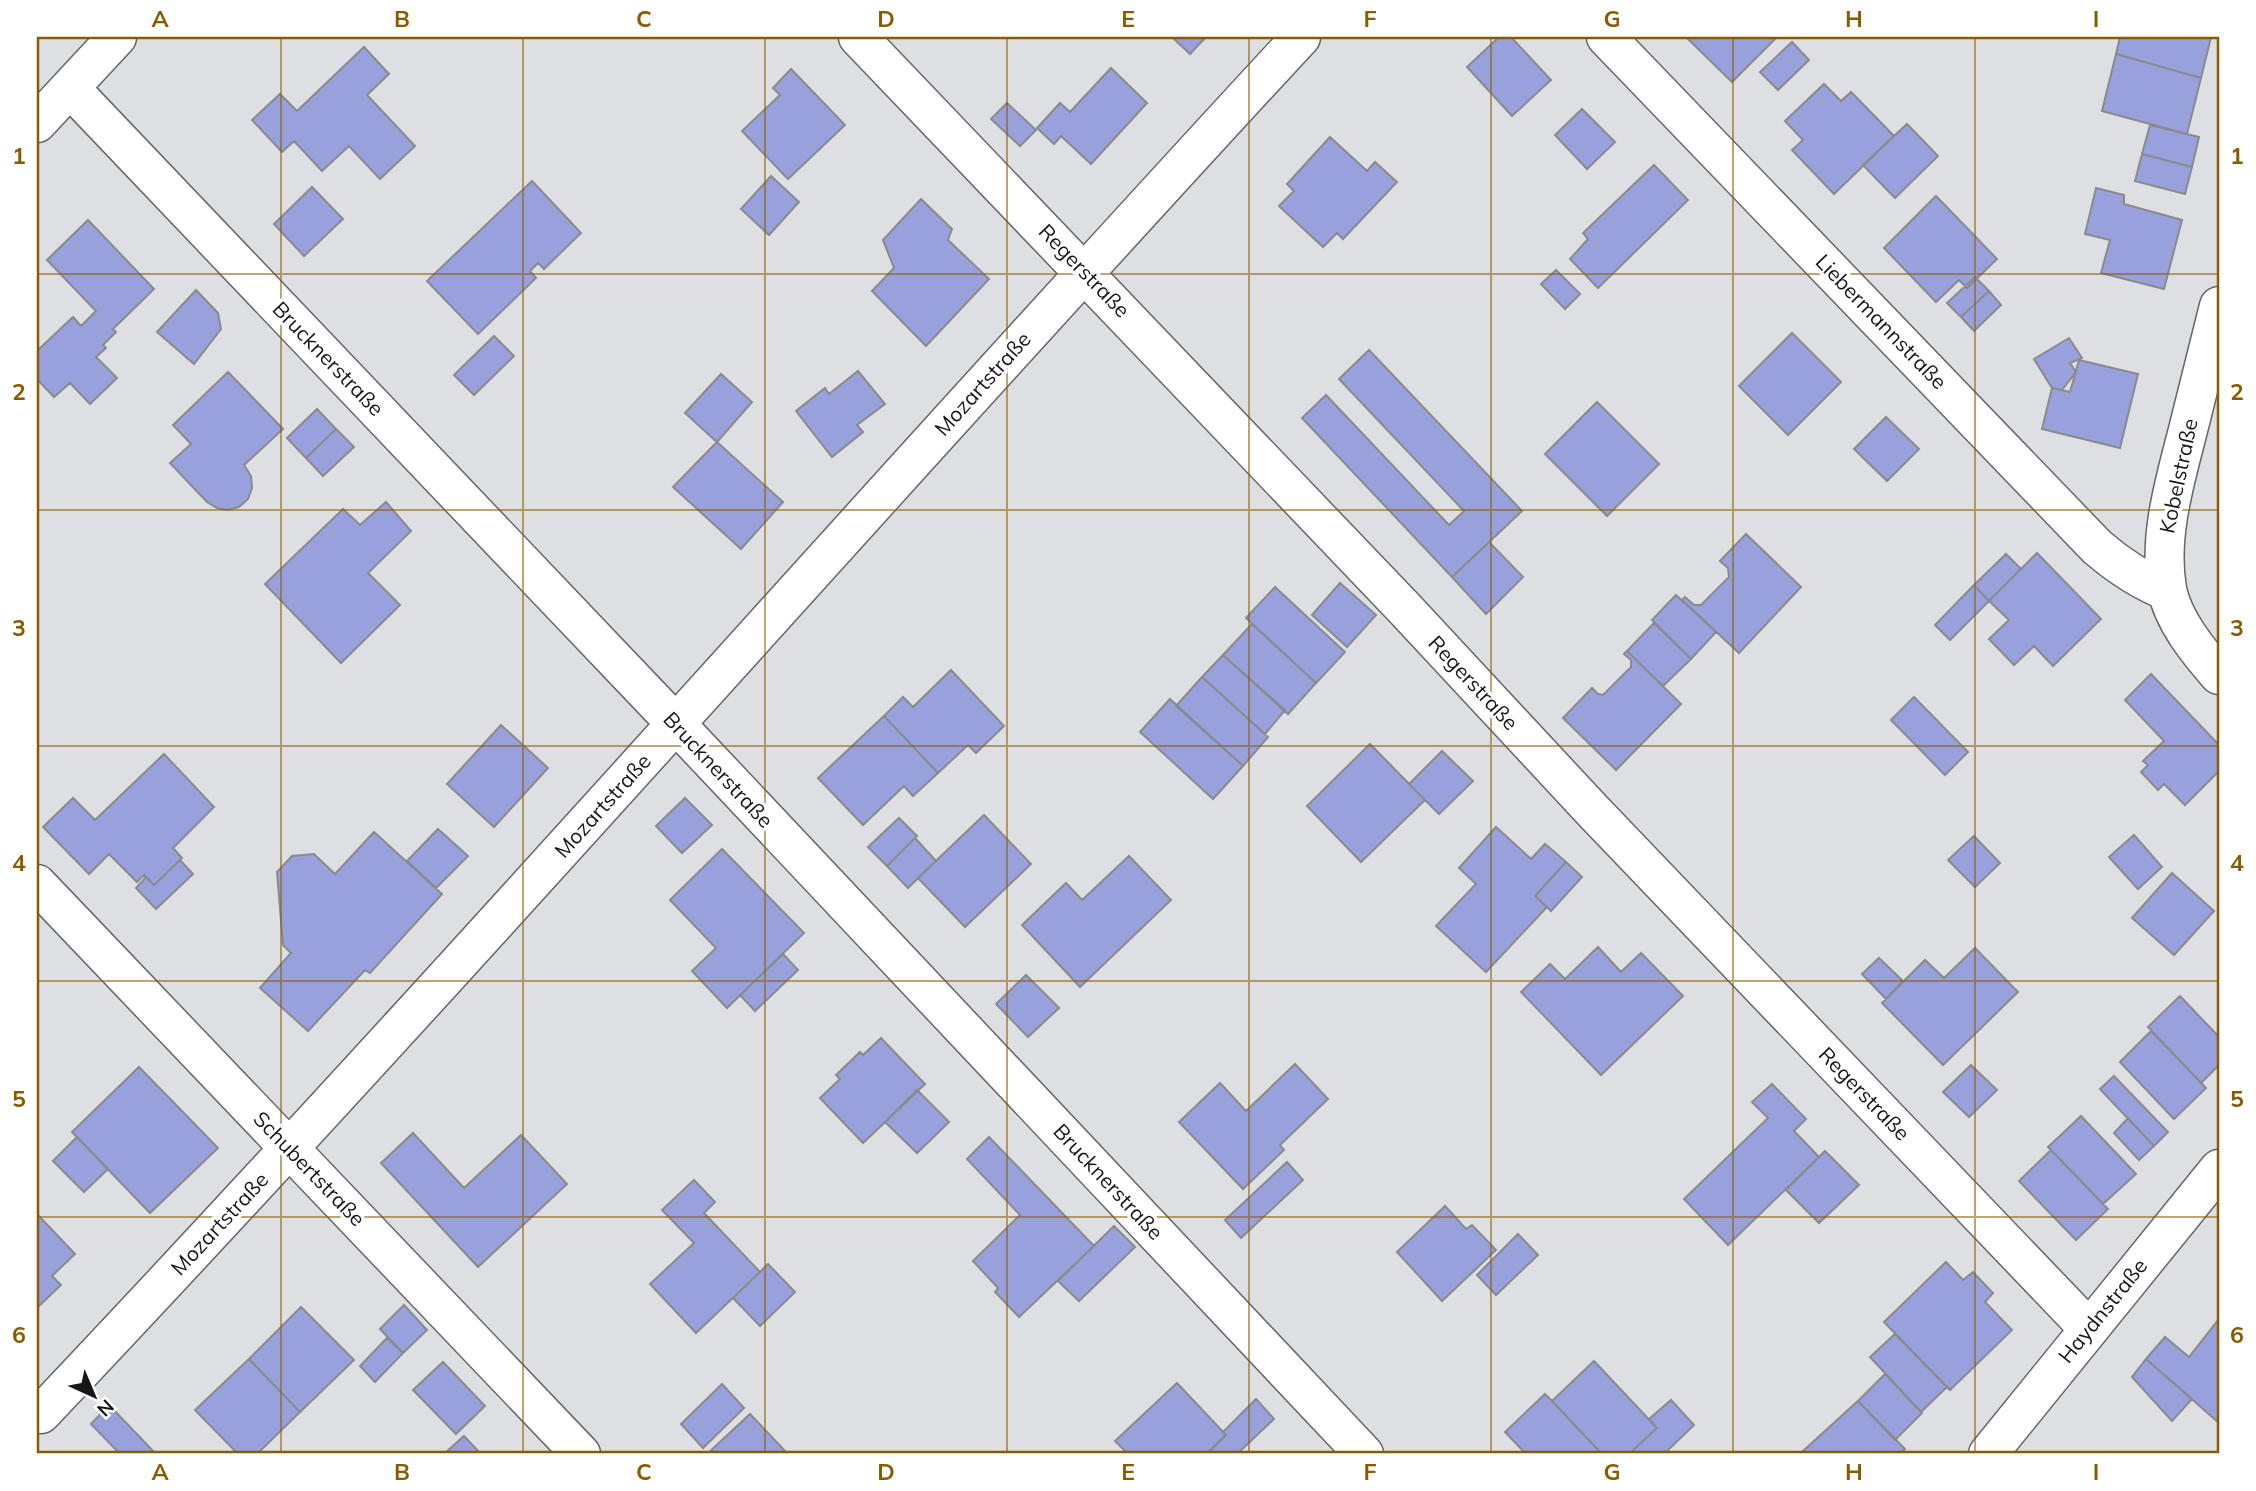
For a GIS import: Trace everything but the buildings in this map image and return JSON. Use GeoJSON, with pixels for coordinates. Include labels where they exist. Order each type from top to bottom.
{"type":"FeatureCollection","features":[{"type":"Feature","properties":{"kind":"street"},"geometry":{"type":"LineString","coordinates":[[37,124],[117,37]]}},
{"type":"Feature","properties":{"kind":"street","name":"Regerstraße"},"geometry":{"type":"LineString","coordinates":[[858,37],[1084,271],[1592,810],[2089,1329]]}},
{"type":"Feature","properties":{"kind":"street","name":"Mozartstraße"},"geometry":{"type":"LineString","coordinates":[[41,1414],[290,1149],[677,725],[1084,271],[1301,37]]}},
{"type":"Feature","properties":{"kind":"street","name":"Liebermannstraße"},"geometry":{"type":"LineString","coordinates":[[1606,37],[2097,547],[2120,567],[2167,591]]}},
{"type":"Feature","properties":{"kind":"street","name":"Brucknerstraße"},"geometry":{"type":"LineString","coordinates":[[70,88],[677,725],[1364,1454]]}},
{"type":"Feature","properties":{"kind":"street","name":"Kobelstraße"},"geometry":{"type":"LineString","coordinates":[[2219,306],[2172,494],[2165,556],[2167,591],[2177,615],[2190,638],[2219,675]]}},
{"type":"Feature","properties":{"kind":"street","name":"Schubertstraße"},"geometry":{"type":"LineString","coordinates":[[37,884],[581,1454]]}},
{"type":"Feature","properties":{"kind":"street","name":"Haydnstraße"},"geometry":{"type":"LineString","coordinates":[[1988,1454],[2219,1169]]}}]}
